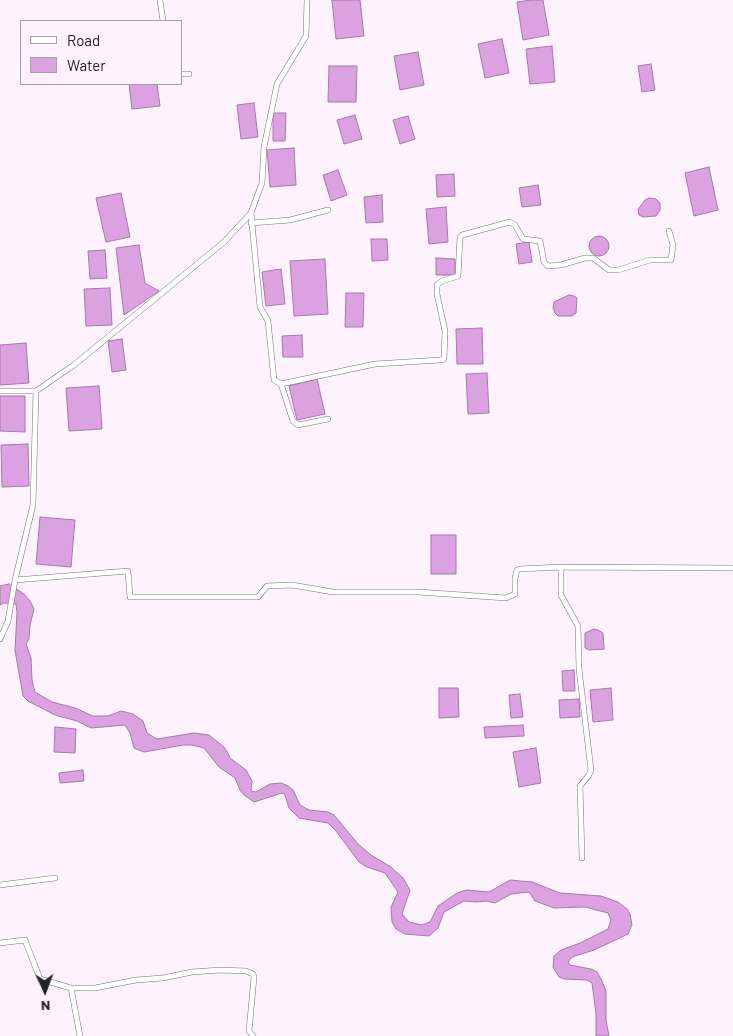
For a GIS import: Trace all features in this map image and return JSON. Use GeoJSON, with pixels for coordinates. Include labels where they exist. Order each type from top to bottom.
{"type":"FeatureCollection","features":[{"type":"Feature","properties":{"kind":"street"},"geometry":{"type":"LineString","coordinates":[[160,0],[163,20]]}},
{"type":"Feature","properties":{"kind":"street"},"geometry":{"type":"LineString","coordinates":[[307,0],[306,36],[277,84],[264,147],[262,183],[251,214],[260,307],[268,321],[274,380],[277,383],[281,384],[375,364],[444,359],[445,331],[437,294],[437,285],[442,281],[458,276],[460,239],[462,235],[510,222],[515,225],[523,239],[540,241],[544,262],[548,266],[593,258],[609,270],[618,270],[650,260],[671,260],[673,245],[669,231]]}},
{"type":"Feature","properties":{"kind":"street"},"geometry":{"type":"LineString","coordinates":[[182,74],[189,74]]}},
{"type":"Feature","properties":{"kind":"street"},"geometry":{"type":"LineString","coordinates":[[251,223],[290,220],[328,210]]}},
{"type":"Feature","properties":{"kind":"street"},"geometry":{"type":"LineString","coordinates":[[0,391],[36,391],[80,359],[224,242],[251,214]]}},
{"type":"Feature","properties":{"kind":"street"},"geometry":{"type":"LineString","coordinates":[[281,384],[293,421],[298,425],[328,419]]}},
{"type":"Feature","properties":{"kind":"street"},"geometry":{"type":"LineString","coordinates":[[0,639],[8,621],[15,580],[34,505],[36,391]]}},
{"type":"Feature","properties":{"kind":"street"},"geometry":{"type":"LineString","coordinates":[[15,580],[128,571],[130,598],[258,597],[267,586],[292,585],[333,592],[418,592],[506,598],[515,594],[515,578],[517,570],[520,569],[562,567],[733,568]]}},
{"type":"Feature","properties":{"kind":"street"},"geometry":{"type":"LineString","coordinates":[[562,567],[561,595],[578,626],[579,669],[591,770],[580,786],[582,858]]}},
{"type":"Feature","properties":{"kind":"street"},"geometry":{"type":"LineString","coordinates":[[0,885],[55,878]]}},
{"type":"Feature","properties":{"kind":"street"},"geometry":{"type":"LineString","coordinates":[[0,942],[25,940],[40,979],[71,988],[95,988],[192,972],[246,971],[253,974],[254,978],[249,1031],[253,1036]]}},
{"type":"Feature","properties":{"kind":"street"},"geometry":{"type":"LineString","coordinates":[[71,988],[80,1036]]}},
{"type":"Feature","properties":{"kind":"water"},"geometry":{"type":"Polygon","coordinates":[[[332,0],[360,0],[364,36],[336,39],[332,0]]]}},
{"type":"Feature","properties":{"kind":"water"},"geometry":{"type":"Polygon","coordinates":[[[543,0],[549,35],[523,40],[517,2],[543,0]]]}},
{"type":"Feature","properties":{"kind":"water"},"geometry":{"type":"Polygon","coordinates":[[[502,39],[509,73],[485,78],[478,44],[502,39]]]}},
{"type":"Feature","properties":{"kind":"water"},"geometry":{"type":"Polygon","coordinates":[[[552,46],[555,82],[530,84],[526,49],[552,46]]]}},
{"type":"Feature","properties":{"kind":"water"},"geometry":{"type":"Polygon","coordinates":[[[418,52],[424,85],[400,90],[394,56],[418,52]]]}},
{"type":"Feature","properties":{"kind":"water"},"geometry":{"type":"Polygon","coordinates":[[[651,64],[655,90],[642,92],[638,66],[651,64]]]}},
{"type":"Feature","properties":{"kind":"water"},"geometry":{"type":"Polygon","coordinates":[[[329,66],[357,66],[356,102],[328,102],[329,66]]]}},
{"type":"Feature","properties":{"kind":"water"},"geometry":{"type":"Polygon","coordinates":[[[129,85],[157,85],[160,106],[132,109],[129,85]]]}},
{"type":"Feature","properties":{"kind":"water"},"geometry":{"type":"Polygon","coordinates":[[[254,103],[258,137],[241,139],[237,105],[254,103]]]}},
{"type":"Feature","properties":{"kind":"water"},"geometry":{"type":"Polygon","coordinates":[[[273,113],[286,113],[285,141],[273,141],[273,113]]]}},
{"type":"Feature","properties":{"kind":"water"},"geometry":{"type":"Polygon","coordinates":[[[355,115],[362,139],[344,144],[337,120],[355,115]]]}},
{"type":"Feature","properties":{"kind":"water"},"geometry":{"type":"Polygon","coordinates":[[[408,116],[415,139],[400,144],[393,120],[408,116]]]}},
{"type":"Feature","properties":{"kind":"water"},"geometry":{"type":"Polygon","coordinates":[[[294,148],[296,185],[270,187],[267,150],[294,148]]]}},
{"type":"Feature","properties":{"kind":"water"},"geometry":{"type":"Polygon","coordinates":[[[709,167],[718,210],[694,216],[685,173],[709,167]]]}},
{"type":"Feature","properties":{"kind":"water"},"geometry":{"type":"Polygon","coordinates":[[[338,170],[347,195],[331,201],[323,175],[338,170]]]}},
{"type":"Feature","properties":{"kind":"water"},"geometry":{"type":"Polygon","coordinates":[[[454,174],[455,196],[437,197],[436,175],[454,174]]]}},
{"type":"Feature","properties":{"kind":"water"},"geometry":{"type":"Polygon","coordinates":[[[538,185],[541,205],[522,207],[519,188],[538,185]]]}},
{"type":"Feature","properties":{"kind":"water"},"geometry":{"type":"Polygon","coordinates":[[[121,193],[130,237],[106,242],[96,198],[121,193]]]}},
{"type":"Feature","properties":{"kind":"water"},"geometry":{"type":"Polygon","coordinates":[[[382,195],[383,222],[366,223],[364,197],[382,195]]]}},
{"type":"Feature","properties":{"kind":"water"},"geometry":{"type":"Polygon","coordinates":[[[649,198],[656,199],[660,203],[660,210],[656,216],[643,217],[639,215],[638,209],[649,198]]]}},
{"type":"Feature","properties":{"kind":"water"},"geometry":{"type":"Polygon","coordinates":[[[446,207],[448,242],[429,244],[426,209],[446,207]]]}},
{"type":"Feature","properties":{"kind":"water"},"geometry":{"type":"Polygon","coordinates":[[[599,236],[606,239],[609,246],[606,253],[599,256],[592,253],[589,246],[592,239],[599,236]]]}},
{"type":"Feature","properties":{"kind":"water"},"geometry":{"type":"Polygon","coordinates":[[[371,239],[387,239],[388,260],[372,261],[371,239]]]}},
{"type":"Feature","properties":{"kind":"water"},"geometry":{"type":"Polygon","coordinates":[[[529,242],[532,262],[519,264],[516,244],[529,242]]]}},
{"type":"Feature","properties":{"kind":"water"},"geometry":{"type":"Polygon","coordinates":[[[139,245],[145,283],[159,291],[124,315],[116,248],[139,245]]]}},
{"type":"Feature","properties":{"kind":"water"},"geometry":{"type":"Polygon","coordinates":[[[105,250],[107,278],[90,279],[88,251],[105,250]]]}},
{"type":"Feature","properties":{"kind":"water"},"geometry":{"type":"Polygon","coordinates":[[[436,258],[455,259],[455,275],[436,275],[436,258]]]}},
{"type":"Feature","properties":{"kind":"water"},"geometry":{"type":"Polygon","coordinates":[[[325,259],[328,314],[294,316],[290,261],[325,259]]]}},
{"type":"Feature","properties":{"kind":"water"},"geometry":{"type":"Polygon","coordinates":[[[281,269],[285,304],[266,306],[262,272],[281,269]]]}},
{"type":"Feature","properties":{"kind":"water"},"geometry":{"type":"Polygon","coordinates":[[[110,288],[112,325],[86,326],[84,289],[110,288]]]}},
{"type":"Feature","properties":{"kind":"water"},"geometry":{"type":"Polygon","coordinates":[[[346,293],[364,293],[363,327],[345,327],[346,293]]]}},
{"type":"Feature","properties":{"kind":"water"},"geometry":{"type":"Polygon","coordinates":[[[569,295],[577,298],[576,313],[572,316],[558,316],[553,308],[554,302],[569,295]]]}},
{"type":"Feature","properties":{"kind":"water"},"geometry":{"type":"Polygon","coordinates":[[[482,328],[483,364],[457,364],[456,329],[482,328]]]}},
{"type":"Feature","properties":{"kind":"water"},"geometry":{"type":"Polygon","coordinates":[[[302,335],[303,357],[283,357],[282,336],[302,335]]]}},
{"type":"Feature","properties":{"kind":"water"},"geometry":{"type":"Polygon","coordinates":[[[122,339],[126,370],[112,372],[108,341],[122,339]]]}},
{"type":"Feature","properties":{"kind":"water"},"geometry":{"type":"Polygon","coordinates":[[[26,343],[29,383],[0,385],[0,345],[26,343]]]}},
{"type":"Feature","properties":{"kind":"water"},"geometry":{"type":"Polygon","coordinates":[[[487,373],[489,413],[468,414],[466,374],[487,373]]]}},
{"type":"Feature","properties":{"kind":"water"},"geometry":{"type":"Polygon","coordinates":[[[317,379],[325,414],[297,420],[289,386],[317,379]]]}},
{"type":"Feature","properties":{"kind":"water"},"geometry":{"type":"Polygon","coordinates":[[[99,386],[102,429],[69,431],[66,388],[99,386]]]}},
{"type":"Feature","properties":{"kind":"water"},"geometry":{"type":"Polygon","coordinates":[[[0,396],[25,396],[25,432],[0,431],[0,396]]]}},
{"type":"Feature","properties":{"kind":"water"},"geometry":{"type":"Polygon","coordinates":[[[28,444],[29,486],[2,487],[1,445],[28,444]]]}},
{"type":"Feature","properties":{"kind":"water"},"geometry":{"type":"Polygon","coordinates":[[[40,517],[75,520],[71,567],[36,564],[40,517]]]}},
{"type":"Feature","properties":{"kind":"water"},"geometry":{"type":"Polygon","coordinates":[[[431,535],[456,535],[456,574],[431,574],[431,535]]]}},
{"type":"Feature","properties":{"kind":"water"},"geometry":{"type":"Polygon","coordinates":[[[9,584],[24,594],[34,609],[29,639],[26,644],[31,658],[32,680],[35,692],[52,702],[75,708],[93,716],[108,716],[121,711],[133,714],[143,721],[147,733],[157,739],[194,733],[209,735],[224,747],[230,758],[246,770],[252,781],[251,791],[256,792],[270,784],[281,783],[288,786],[293,790],[300,805],[309,810],[328,812],[334,815],[358,844],[371,855],[391,867],[403,878],[410,890],[402,914],[409,922],[422,925],[430,922],[438,906],[457,893],[467,890],[489,892],[510,880],[532,882],[560,893],[601,896],[618,902],[630,914],[632,925],[628,934],[594,950],[572,957],[568,962],[570,965],[597,972],[601,979],[606,991],[606,1020],[609,1036],[596,1036],[596,1014],[592,983],[587,980],[559,977],[553,967],[554,956],[561,950],[608,929],[611,920],[608,913],[585,907],[554,908],[535,901],[529,892],[511,894],[495,903],[464,901],[444,912],[438,928],[429,936],[405,934],[396,929],[392,922],[391,907],[398,892],[385,873],[359,862],[328,823],[299,818],[289,808],[285,795],[282,793],[254,802],[244,795],[235,778],[219,767],[204,748],[183,745],[144,752],[134,748],[130,733],[125,725],[91,728],[77,721],[55,715],[28,701],[23,696],[15,650],[16,604],[4,603],[0,605],[0,586],[9,584]]]}},
{"type":"Feature","properties":{"kind":"water"},"geometry":{"type":"Polygon","coordinates":[[[594,629],[603,633],[604,649],[589,650],[585,648],[585,633],[594,629]]]}},
{"type":"Feature","properties":{"kind":"water"},"geometry":{"type":"Polygon","coordinates":[[[574,670],[575,691],[563,691],[562,671],[574,670]]]}},
{"type":"Feature","properties":{"kind":"water"},"geometry":{"type":"Polygon","coordinates":[[[439,688],[458,688],[459,717],[439,718],[439,688]]]}},
{"type":"Feature","properties":{"kind":"water"},"geometry":{"type":"Polygon","coordinates":[[[611,688],[613,720],[593,722],[590,690],[611,688]]]}},
{"type":"Feature","properties":{"kind":"water"},"geometry":{"type":"Polygon","coordinates":[[[520,694],[523,717],[511,718],[509,695],[520,694]]]}},
{"type":"Feature","properties":{"kind":"water"},"geometry":{"type":"Polygon","coordinates":[[[579,699],[580,717],[560,718],[559,700],[579,699]]]}},
{"type":"Feature","properties":{"kind":"water"},"geometry":{"type":"Polygon","coordinates":[[[523,725],[524,736],[485,738],[484,727],[523,725]]]}},
{"type":"Feature","properties":{"kind":"water"},"geometry":{"type":"Polygon","coordinates":[[[55,727],[76,729],[75,753],[54,752],[55,727]]]}},
{"type":"Feature","properties":{"kind":"water"},"geometry":{"type":"Polygon","coordinates":[[[536,748],[541,783],[519,787],[513,752],[536,748]]]}},
{"type":"Feature","properties":{"kind":"water"},"geometry":{"type":"Polygon","coordinates":[[[83,770],[84,781],[60,783],[59,773],[83,770]]]}}]}
